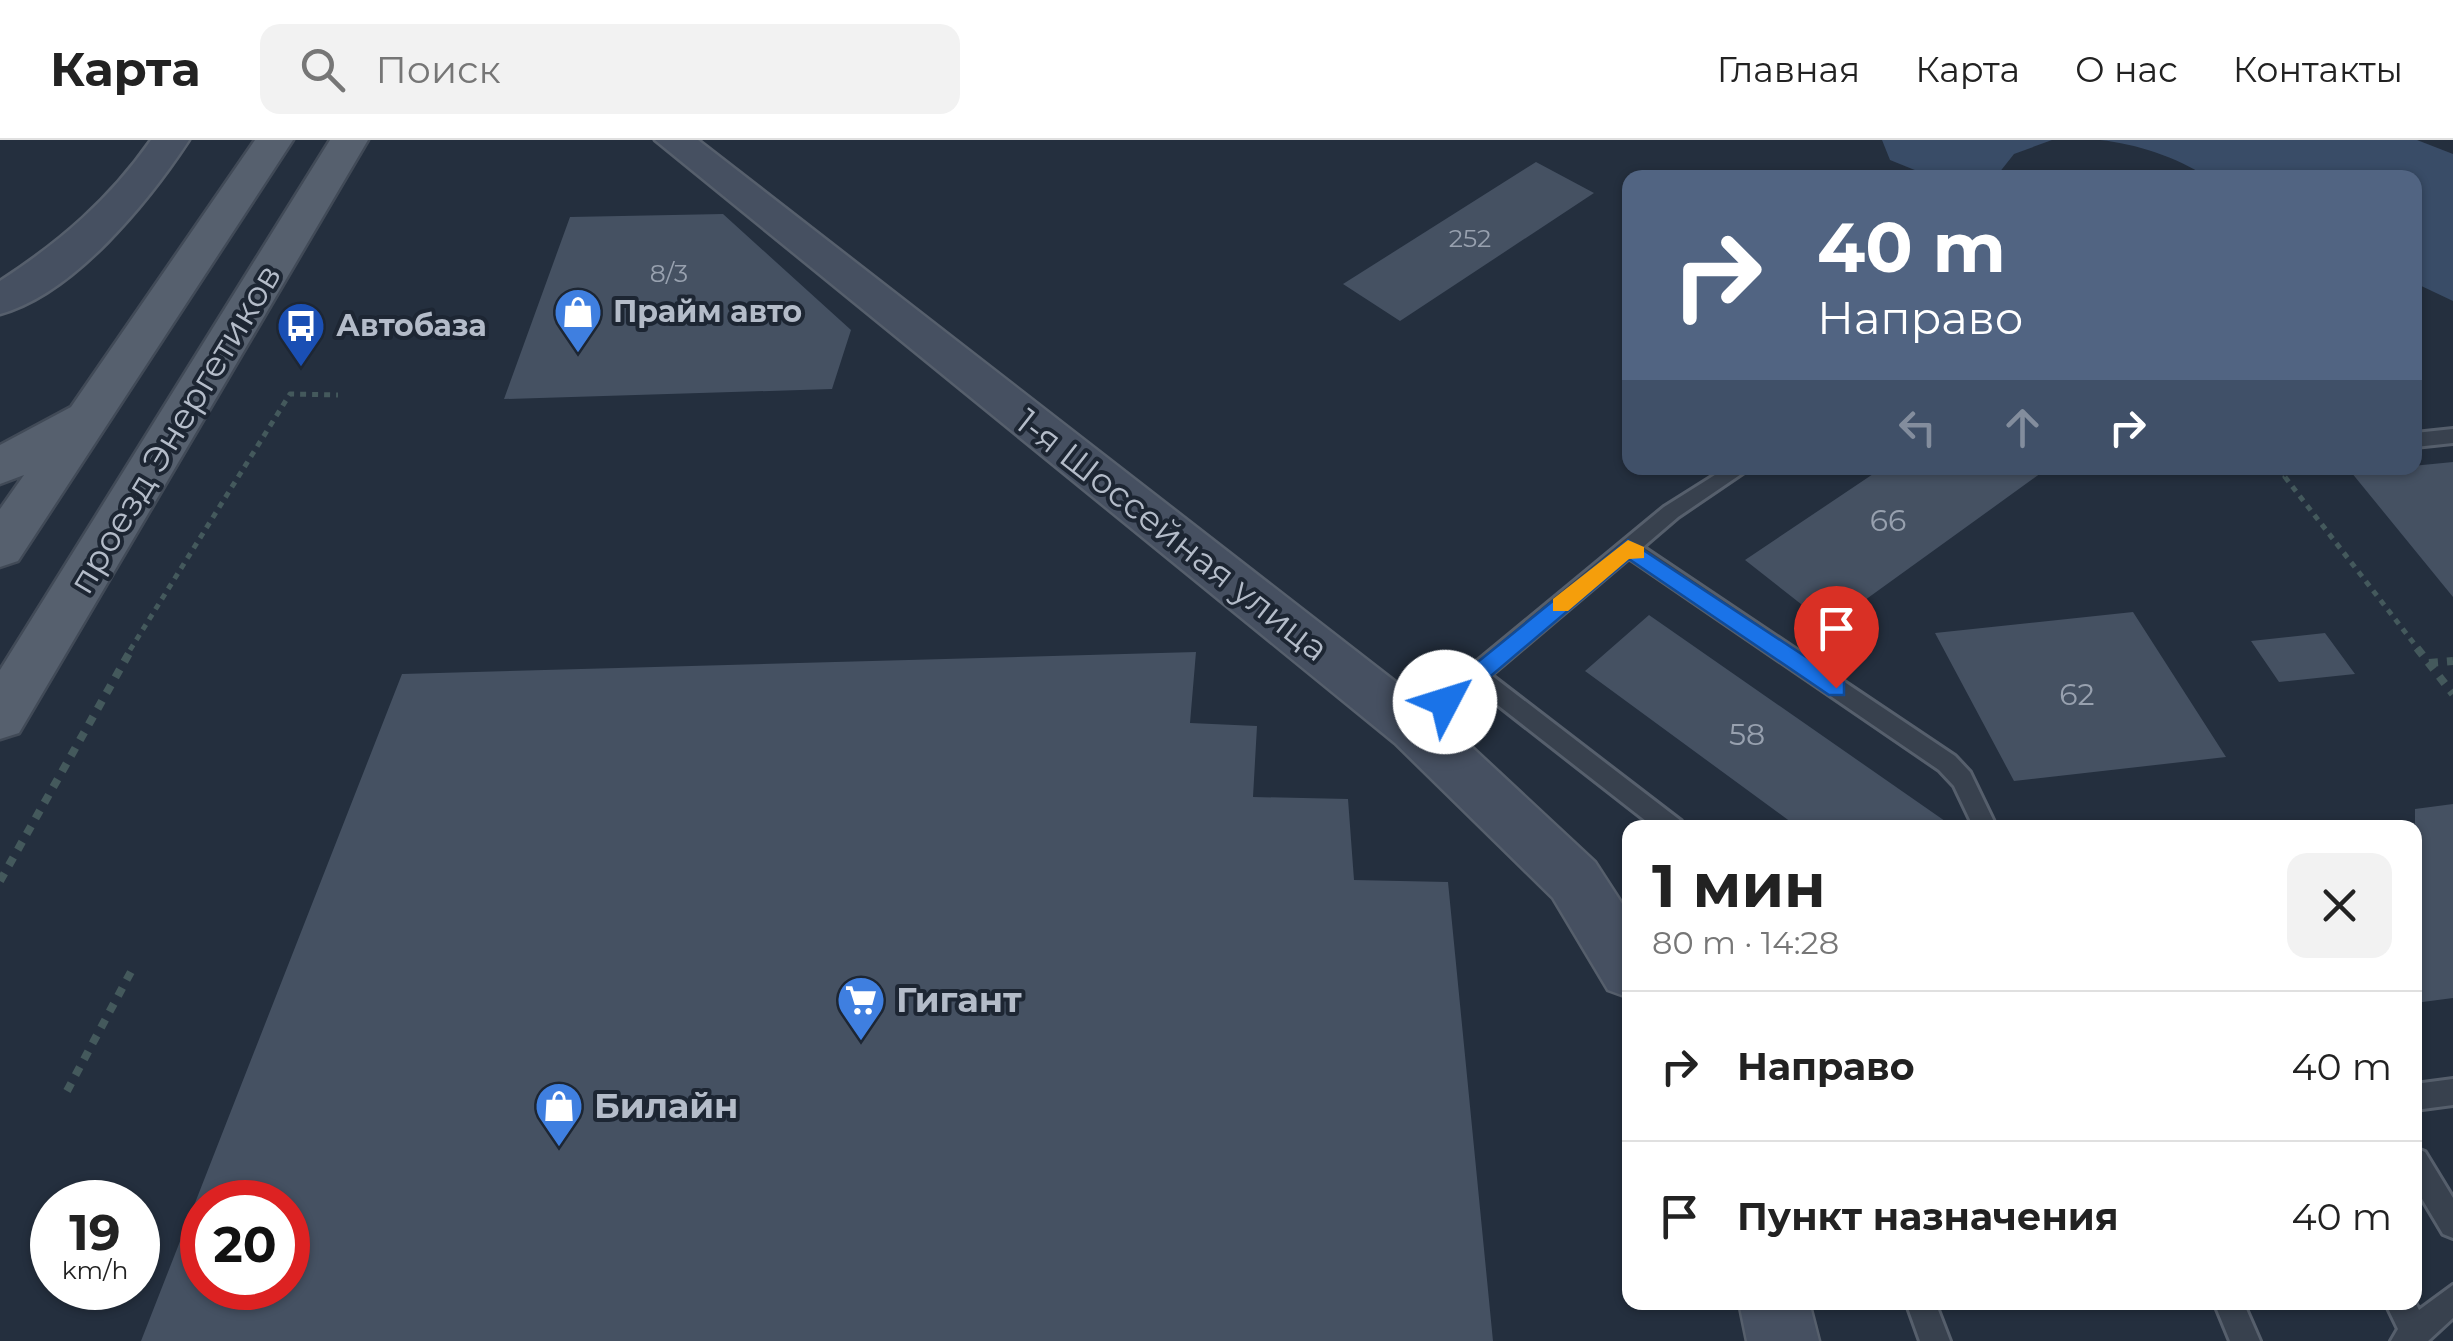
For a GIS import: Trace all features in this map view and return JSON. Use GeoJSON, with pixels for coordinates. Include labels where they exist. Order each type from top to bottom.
{"type":"FeatureCollection","features":[{"type":"Feature","properties":{"kind":"main road"},"geometry":{"type":"LineString","coordinates":[[0,300],[96,235],[135,195],[170,140]]}},
{"type":"Feature","properties":{"kind":"main road","name":"проезд Энергетиков"},"geometry":{"type":"LineString","coordinates":[[0,548],[274,140]]}},
{"type":"Feature","properties":{"kind":"main road","name":"проезд Энергетиков"},"geometry":{"type":"LineString","coordinates":[[0,717],[349,140]]}},
{"type":"Feature","properties":{"kind":"main road","name":"1-я Шоссейная улица"},"geometry":{"type":"LineString","coordinates":[[674,140],[1414,727],[1574,880],[1622,957]]}},
{"type":"Feature","properties":{"kind":"main road"},"geometry":{"type":"LineString","coordinates":[[0,468],[90,410]]}},
{"type":"Feature","properties":{"kind":"main road"},"geometry":{"type":"LineString","coordinates":[[1776,1310],[1782,1341]]}},
{"type":"Feature","properties":{"kind":"lane"},"geometry":{"type":"LineString","coordinates":[[2422,439],[2453,436]]}},
{"type":"Feature","properties":{"kind":"lane"},"geometry":{"type":"LineString","coordinates":[[1414,727],[1672,512],[1729,475]]}},
{"type":"Feature","properties":{"kind":"lane"},"geometry":{"type":"LineString","coordinates":[[1628,548],[1947,764],[1962,779],[1982,820]]}},
{"type":"Feature","properties":{"kind":"lane"},"geometry":{"type":"LineString","coordinates":[[1476,676],[1663,820]]}},
{"type":"Feature","properties":{"kind":"lane"},"geometry":{"type":"LineString","coordinates":[[2422,1096],[2453,1092]]}},
{"type":"Feature","properties":{"kind":"lane"},"geometry":{"type":"LineString","coordinates":[[2422,1173],[2453,1224]]}},
{"type":"Feature","properties":{"kind":"lane"},"geometry":{"type":"LineString","coordinates":[[2402,1310],[2411,1336],[2453,1299]]}},
{"type":"Feature","properties":{"kind":"lane"},"geometry":{"type":"LineString","coordinates":[[1923,1310],[1935,1341]]}},
{"type":"Feature","properties":{"kind":"lane"},"geometry":{"type":"LineString","coordinates":[[2231,1310],[2245,1341]]}},
{"type":"Feature","properties":{"kind":"path"},"geometry":{"type":"LineString","coordinates":[[0,881],[147,622],[290,394],[338,395]]}},
{"type":"Feature","properties":{"kind":"path"},"geometry":{"type":"LineString","coordinates":[[2287,475],[2453,694]]}},
{"type":"Feature","properties":{"kind":"path"},"geometry":{"type":"LineString","coordinates":[[2429,663],[2453,661]]}},
{"type":"Feature","properties":{"kind":"path"},"geometry":{"type":"LineString","coordinates":[[67,1091],[133,968]]}},
{"type":"Feature","properties":{"kind":"water"},"geometry":{"type":"Polygon","coordinates":[[[1882,140],[2052,140],[2014,154],[2001,170],[1915,170],[1890,160],[1882,140]]]}},
{"type":"Feature","properties":{"kind":"water"},"geometry":{"type":"Polygon","coordinates":[[[2100,140],[2417,140],[2453,154],[2453,301],[2422,286],[2422,170],[2194,170],[2156,152],[2100,140]]]}},
{"type":"Feature","properties":{"kind":"building"},"geometry":{"type":"Polygon","coordinates":[[[1536,162],[1594,193],[1400,321],[1343,284],[1536,162]]]}},
{"type":"Feature","properties":{"kind":"building"},"geometry":{"type":"Polygon","coordinates":[[[723,214],[851,330],[832,389],[504,399],[570,217],[723,214]]]}},
{"type":"Feature","properties":{"kind":"building"},"geometry":{"type":"Polygon","coordinates":[[[2453,462],[2453,597],[2353,475],[2422,475],[2422,465],[2453,462]]]}},
{"type":"Feature","properties":{"kind":"building"},"geometry":{"type":"Polygon","coordinates":[[[1872,475],[2038,475],[1829,626],[1745,560],[1872,475]]]}},
{"type":"Feature","properties":{"kind":"building"},"geometry":{"type":"Polygon","coordinates":[[[2133,612],[2226,757],[2014,781],[1935,633],[2133,612]]]}},
{"type":"Feature","properties":{"kind":"building"},"geometry":{"type":"Polygon","coordinates":[[[1649,615],[1944,820],[1788,820],[1585,671],[1649,615]]]}},
{"type":"Feature","properties":{"kind":"building"},"geometry":{"type":"Polygon","coordinates":[[[2325,633],[2355,674],[2279,682],[2251,641],[2325,633]]]}},
{"type":"Feature","properties":{"kind":"building","name":"Гигант"},"geometry":{"type":"Polygon","coordinates":[[[1196,652],[1190,723],[1257,726],[1253,797],[1348,799],[1354,880],[1448,882],[1493,1341],[141,1341],[153,1310],[160,1310],[160,1292],[180,1241],[180,1310],[310,1310],[310,1180],[204,1180],[402,674],[1196,652]]]}},
{"type":"Feature","properties":{"kind":"building"},"geometry":{"type":"Polygon","coordinates":[[[2453,804],[2453,998],[2422,1002],[2422,820],[2415,820],[2415,809],[2453,804]]]}},
{"type":"Feature","properties":{"kind":"slow traffic"},"geometry":{"type":"LineString","coordinates":[[1561,605],[1628,548],[1636,553]]}},
{"type":"Feature","properties":{"kind":"place","name":"Прайм авто"},"geometry":{"type":"Point","coordinates":[578,354]}},
{"type":"Feature","properties":{"kind":"place","name":"Автобаза"},"geometry":{"type":"Point","coordinates":[301,368]}},
{"type":"Feature","properties":{"kind":"place","name":"Гигант"},"geometry":{"type":"Point","coordinates":[861,1042]}},
{"type":"Feature","properties":{"kind":"place","name":"Билайн"},"geometry":{"type":"Point","coordinates":[559,1148]}},
{"type":"Feature","properties":{"kind":"route"},"geometry":{"type":"LineString","coordinates":[[1445,702],[1628,548],[1836,688]]}}]}
